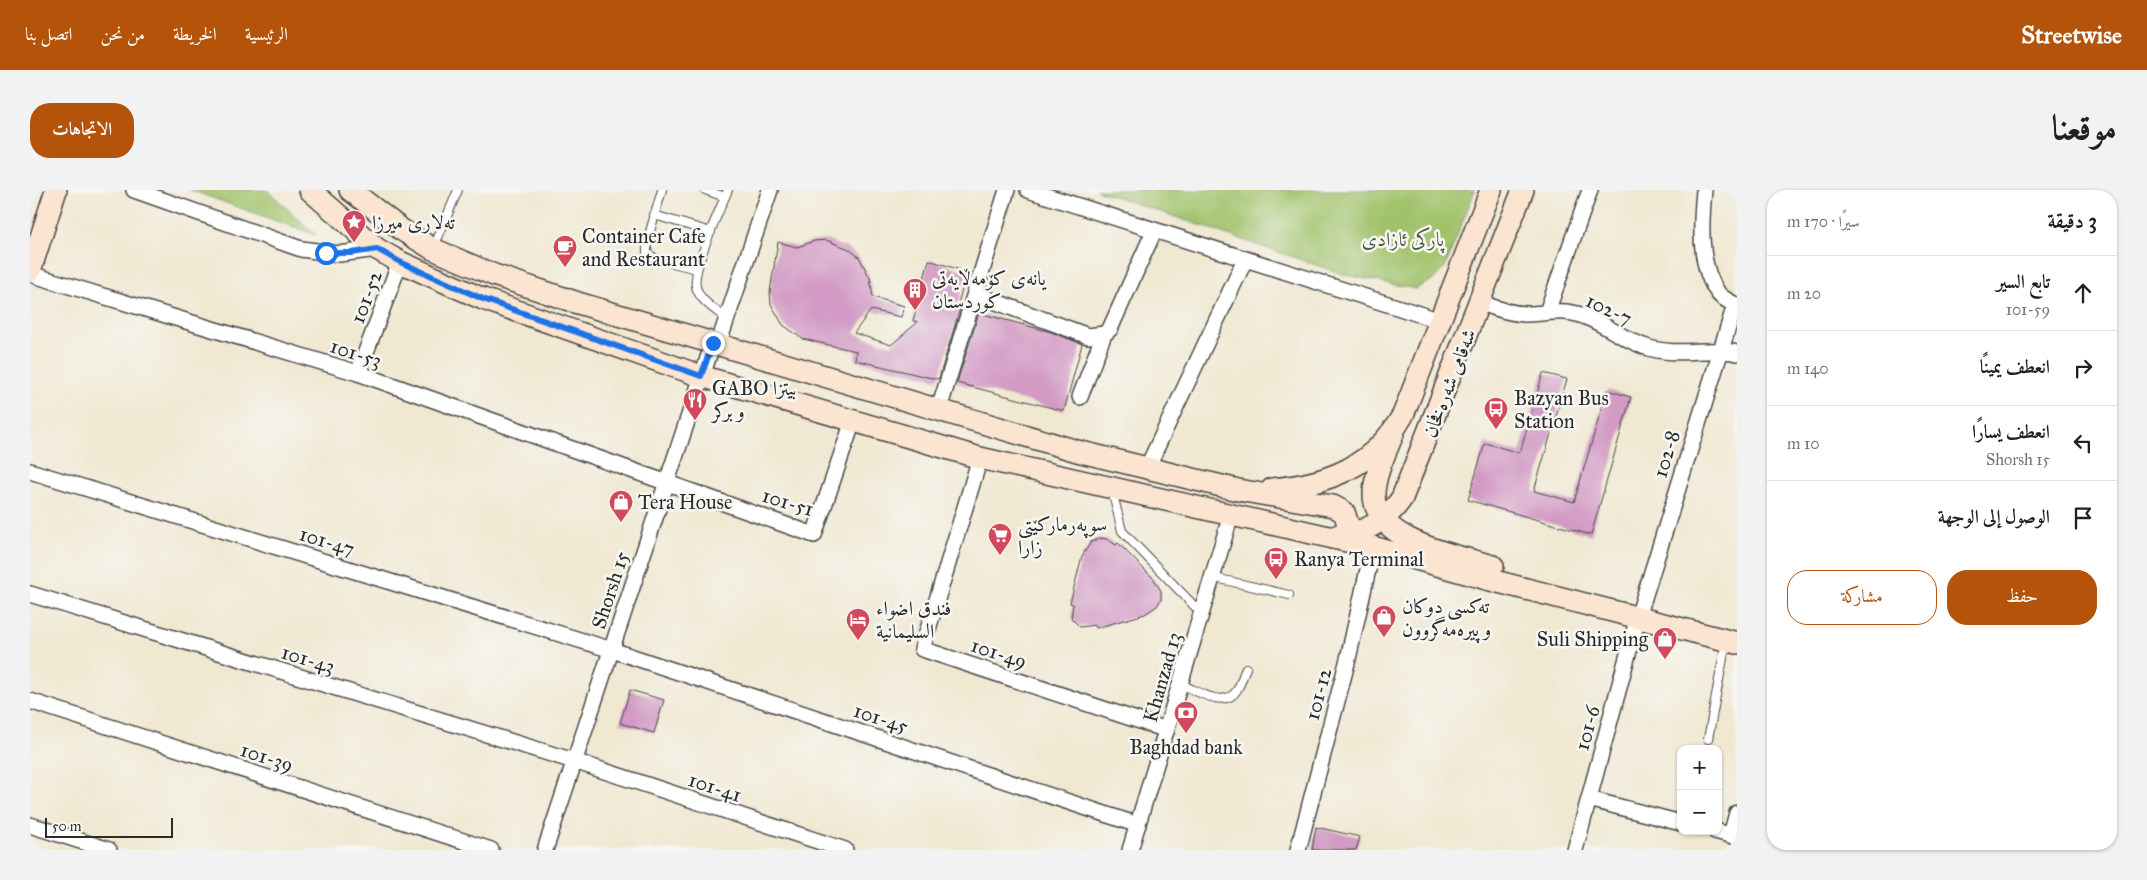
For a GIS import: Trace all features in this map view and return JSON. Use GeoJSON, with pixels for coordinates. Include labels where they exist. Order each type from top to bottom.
{"type":"FeatureCollection","features":[{"type":"Feature","properties":{"kind":"main road"},"geometry":{"type":"LineString","coordinates":[[30,272],[56,190]]}},
{"type":"Feature","properties":{"kind":"main road"},"geometry":{"type":"LineString","coordinates":[[310,190],[377,249],[400,262],[483,299],[701,376],[980,458],[1112,490],[1231,514],[1373,547],[1483,578],[1640,610]]}},
{"type":"Feature","properties":{"kind":"main road"},"geometry":{"type":"LineString","coordinates":[[350,190],[402,230],[433,249],[494,275],[578,303],[1077,451],[1238,490],[1339,509],[1348,517],[1348,524],[1346,532],[1332,538]]}},
{"type":"Feature","properties":{"kind":"main road"},"geometry":{"type":"LineString","coordinates":[[1491,190],[1441,321],[1403,415],[1393,434],[1374,489],[1375,507],[1391,529],[1408,539],[1495,567],[1734,637]]}},
{"type":"Feature","properties":{"kind":"main road","name":"شەقامی شەرەفخان"},"geometry":{"type":"LineString","coordinates":[[1332,538],[1366,530],[1383,520],[1396,507],[1408,486],[1523,190]]}},
{"type":"Feature","properties":{"kind":"main road"},"geometry":{"type":"LineString","coordinates":[[1238,490],[1292,487],[1333,477],[1357,465],[1378,450],[1393,434]]}},
{"type":"Feature","properties":{"kind":"main road"},"geometry":{"type":"LineString","coordinates":[[1231,514],[1238,490]]}},
{"type":"Feature","properties":{"kind":"street"},"geometry":{"type":"LineString","coordinates":[[134,190],[301,249],[339,254],[377,249]]}},
{"type":"Feature","properties":{"kind":"street","name":"Shorsh 15"},"geometry":{"type":"LineString","coordinates":[[545,850],[701,376],[727,319],[770,190]]}},
{"type":"Feature","properties":{"kind":"street"},"geometry":{"type":"LineString","coordinates":[[939,409],[1008,190]]}},
{"type":"Feature","properties":{"kind":"street"},"geometry":{"type":"LineString","coordinates":[[1028,190],[1441,321]]}},
{"type":"Feature","properties":{"kind":"street"},"geometry":{"type":"LineString","coordinates":[[1547,312],[1590,190]]}},
{"type":"Feature","properties":{"kind":"street"},"geometry":{"type":"LineString","coordinates":[[1704,190],[1702,238],[1708,272],[1718,294],[1736,305]]}},
{"type":"Feature","properties":{"kind":"street"},"geometry":{"type":"LineString","coordinates":[[1080,397],[1104,334],[1110,329],[1154,231]]}},
{"type":"Feature","properties":{"kind":"street"},"geometry":{"type":"LineString","coordinates":[[1148,468],[1245,260]]}},
{"type":"Feature","properties":{"kind":"street","name":"101-52"},"geometry":{"type":"LineString","coordinates":[[358,374],[400,262]]}},
{"type":"Feature","properties":{"kind":"street","name":"101-53"},"geometry":{"type":"LineString","coordinates":[[30,272],[358,374],[666,482]]}},
{"type":"Feature","properties":{"kind":"street"},"geometry":{"type":"LineString","coordinates":[[975,294],[1088,336],[1104,334]]}},
{"type":"Feature","properties":{"kind":"street","name":"102-7"},"geometry":{"type":"LineString","coordinates":[[1480,302],[1513,313],[1566,312],[1586,316],[1624,338],[1647,348],[1680,353],[1721,349],[1737,353]]}},
{"type":"Feature","properties":{"kind":"street","name":"102-8"},"geometry":{"type":"LineString","coordinates":[[1640,610],[1736,305]]}},
{"type":"Feature","properties":{"kind":"street","name":"101-51"},"geometry":{"type":"LineString","coordinates":[[666,482],[814,535],[853,421]]}},
{"type":"Feature","properties":{"kind":"street","name":"101-49"},"geometry":{"type":"LineString","coordinates":[[980,458],[922,649],[1167,730]]}},
{"type":"Feature","properties":{"kind":"street","name":"101-47"},"geometry":{"type":"LineString","coordinates":[[30,472],[612,650]]}},
{"type":"Feature","properties":{"kind":"street","name":"Khanzad 13"},"geometry":{"type":"LineString","coordinates":[[1130,850],[1231,514]]}},
{"type":"Feature","properties":{"kind":"street","name":"101-12"},"geometry":{"type":"LineString","coordinates":[[1298,850],[1348,660],[1373,547]]}},
{"type":"Feature","properties":{"kind":"street","name":"101-43"},"geometry":{"type":"LineString","coordinates":[[30,594],[574,761]]}},
{"type":"Feature","properties":{"kind":"street","name":"101-6"},"geometry":{"type":"LineString","coordinates":[[1575,850],[1640,610]]}},
{"type":"Feature","properties":{"kind":"street","name":"101-45"},"geometry":{"type":"LineString","coordinates":[[612,650],[1138,825]]}},
{"type":"Feature","properties":{"kind":"street","name":"101-39"},"geometry":{"type":"LineString","coordinates":[[30,701],[491,850]]}},
{"type":"Feature","properties":{"kind":"street","name":"101-41"},"geometry":{"type":"LineString","coordinates":[[574,761],[845,850]]}},
{"type":"Feature","properties":{"kind":"street"},"geometry":{"type":"LineString","coordinates":[[1589,799],[1677,822]]}},
{"type":"Feature","properties":{"kind":"street"},"geometry":{"type":"LineString","coordinates":[[1734,836],[1737,813]]}},
{"type":"Feature","properties":{"kind":"street"},"geometry":{"type":"LineString","coordinates":[[30,826],[109,850]]}},
{"type":"Feature","properties":{"kind":"lane"},"geometry":{"type":"LineString","coordinates":[[433,249],[458,190]]}},
{"type":"Feature","properties":{"kind":"lane"},"geometry":{"type":"LineString","coordinates":[[662,190],[647,242],[647,253],[656,259],[697,269]]}},
{"type":"Feature","properties":{"kind":"lane"},"geometry":{"type":"LineString","coordinates":[[705,190],[726,194],[697,269],[695,285],[701,298],[727,319]]}},
{"type":"Feature","properties":{"kind":"lane"},"geometry":{"type":"LineString","coordinates":[[654,215],[711,232]]}},
{"type":"Feature","properties":{"kind":"lane"},"geometry":{"type":"LineString","coordinates":[[1112,490],[1122,531],[1201,613]]}},
{"type":"Feature","properties":{"kind":"lane"},"geometry":{"type":"LineString","coordinates":[[1211,577],[1289,595]]}},
{"type":"Feature","properties":{"kind":"lane"},"geometry":{"type":"LineString","coordinates":[[1708,739],[1734,637]]}},
{"type":"Feature","properties":{"kind":"lane"},"geometry":{"type":"LineString","coordinates":[[1180,684],[1214,699],[1227,698],[1236,692],[1246,668]]}},
{"type":"Feature","properties":{"kind":"green space"},"geometry":{"type":"Polygon","coordinates":[[[190,190],[267,190],[316,235],[190,190]]]}},
{"type":"Feature","properties":{"kind":"green space","name":"پارکی ئازادی"},"geometry":{"type":"Polygon","coordinates":[[[1096,190],[1475,190],[1445,267],[1433,280],[1415,289],[1343,274],[1096,190]]]}},
{"type":"Feature","properties":{"kind":"building"},"geometry":{"type":"Polygon","coordinates":[[[826,240],[849,249],[859,257],[870,278],[873,297],[904,306],[901,317],[871,310],[854,333],[891,345],[918,322],[913,321],[929,260],[967,272],[957,307],[960,308],[939,378],[936,379],[855,360],[856,351],[803,339],[783,325],[771,304],[770,292],[778,242],[797,247],[814,241],[826,240]]]}},
{"type":"Feature","properties":{"kind":"building"},"geometry":{"type":"Polygon","coordinates":[[[979,313],[1051,332],[1082,344],[1064,411],[957,383],[979,313]]]}},
{"type":"Feature","properties":{"kind":"building"},"geometry":{"type":"Polygon","coordinates":[[[1543,373],[1567,379],[1534,491],[1574,502],[1607,390],[1631,397],[1591,535],[1468,500],[1485,443],[1520,453],[1543,373]]]}},
{"type":"Feature","properties":{"kind":"building"},"geometry":{"type":"Polygon","coordinates":[[[1099,538],[1107,539],[1116,545],[1118,543],[1154,579],[1161,591],[1161,599],[1157,606],[1145,614],[1096,628],[1095,625],[1080,627],[1071,618],[1073,604],[1070,603],[1082,556],[1091,542],[1099,538]]]}},
{"type":"Feature","properties":{"kind":"building"},"geometry":{"type":"Polygon","coordinates":[[[630,690],[664,700],[654,733],[620,723],[630,690]]]}},
{"type":"Feature","properties":{"kind":"building"},"geometry":{"type":"Polygon","coordinates":[[[1316,827],[1360,837],[1356,850],[1312,850],[1316,827]]]}},
{"type":"Feature","properties":{"kind":"place","name":"تەلاری میرزا"},"geometry":{"type":"Point","coordinates":[354,243]}},
{"type":"Feature","properties":{"kind":"place","name":"Container Cafe and Restaurant"},"geometry":{"type":"Point","coordinates":[565,268]}},
{"type":"Feature","properties":{"kind":"place","name":"یانەی کۆمەڵایەتی کوردستان"},"geometry":{"type":"Point","coordinates":[915,311]}},
{"type":"Feature","properties":{"kind":"place","name":"GABO بيتزا و بركر"},"geometry":{"type":"Point","coordinates":[695,421]}},
{"type":"Feature","properties":{"kind":"place","name":"Bazyan Bus Station"},"geometry":{"type":"Point","coordinates":[1496,430]}},
{"type":"Feature","properties":{"kind":"place","name":"Tera House"},"geometry":{"type":"Point","coordinates":[621,523]}},
{"type":"Feature","properties":{"kind":"place","name":"سوپەرمارکێتی زارا"},"geometry":{"type":"Point","coordinates":[1000,556]}},
{"type":"Feature","properties":{"kind":"place","name":"Ranya Terminal"},"geometry":{"type":"Point","coordinates":[1276,580]}},
{"type":"Feature","properties":{"kind":"place","name":"تەکسی دوکان و پیرەمەگروون"},"geometry":{"type":"Point","coordinates":[1384,638]}},
{"type":"Feature","properties":{"kind":"place","name":"فندق اضواء السليمانية"},"geometry":{"type":"Point","coordinates":[858,641]}},
{"type":"Feature","properties":{"kind":"place","name":"Suli Shipping"},"geometry":{"type":"Point","coordinates":[1665,660]}},
{"type":"Feature","properties":{"kind":"place","name":"Baghdad bank"},"geometry":{"type":"Point","coordinates":[1186,734]}},
{"type":"Feature","properties":{"kind":"route"},"geometry":{"type":"LineString","coordinates":[[326,253],[365,252],[377,249],[400,262],[483,299],[701,376],[713,343]]}}]}
